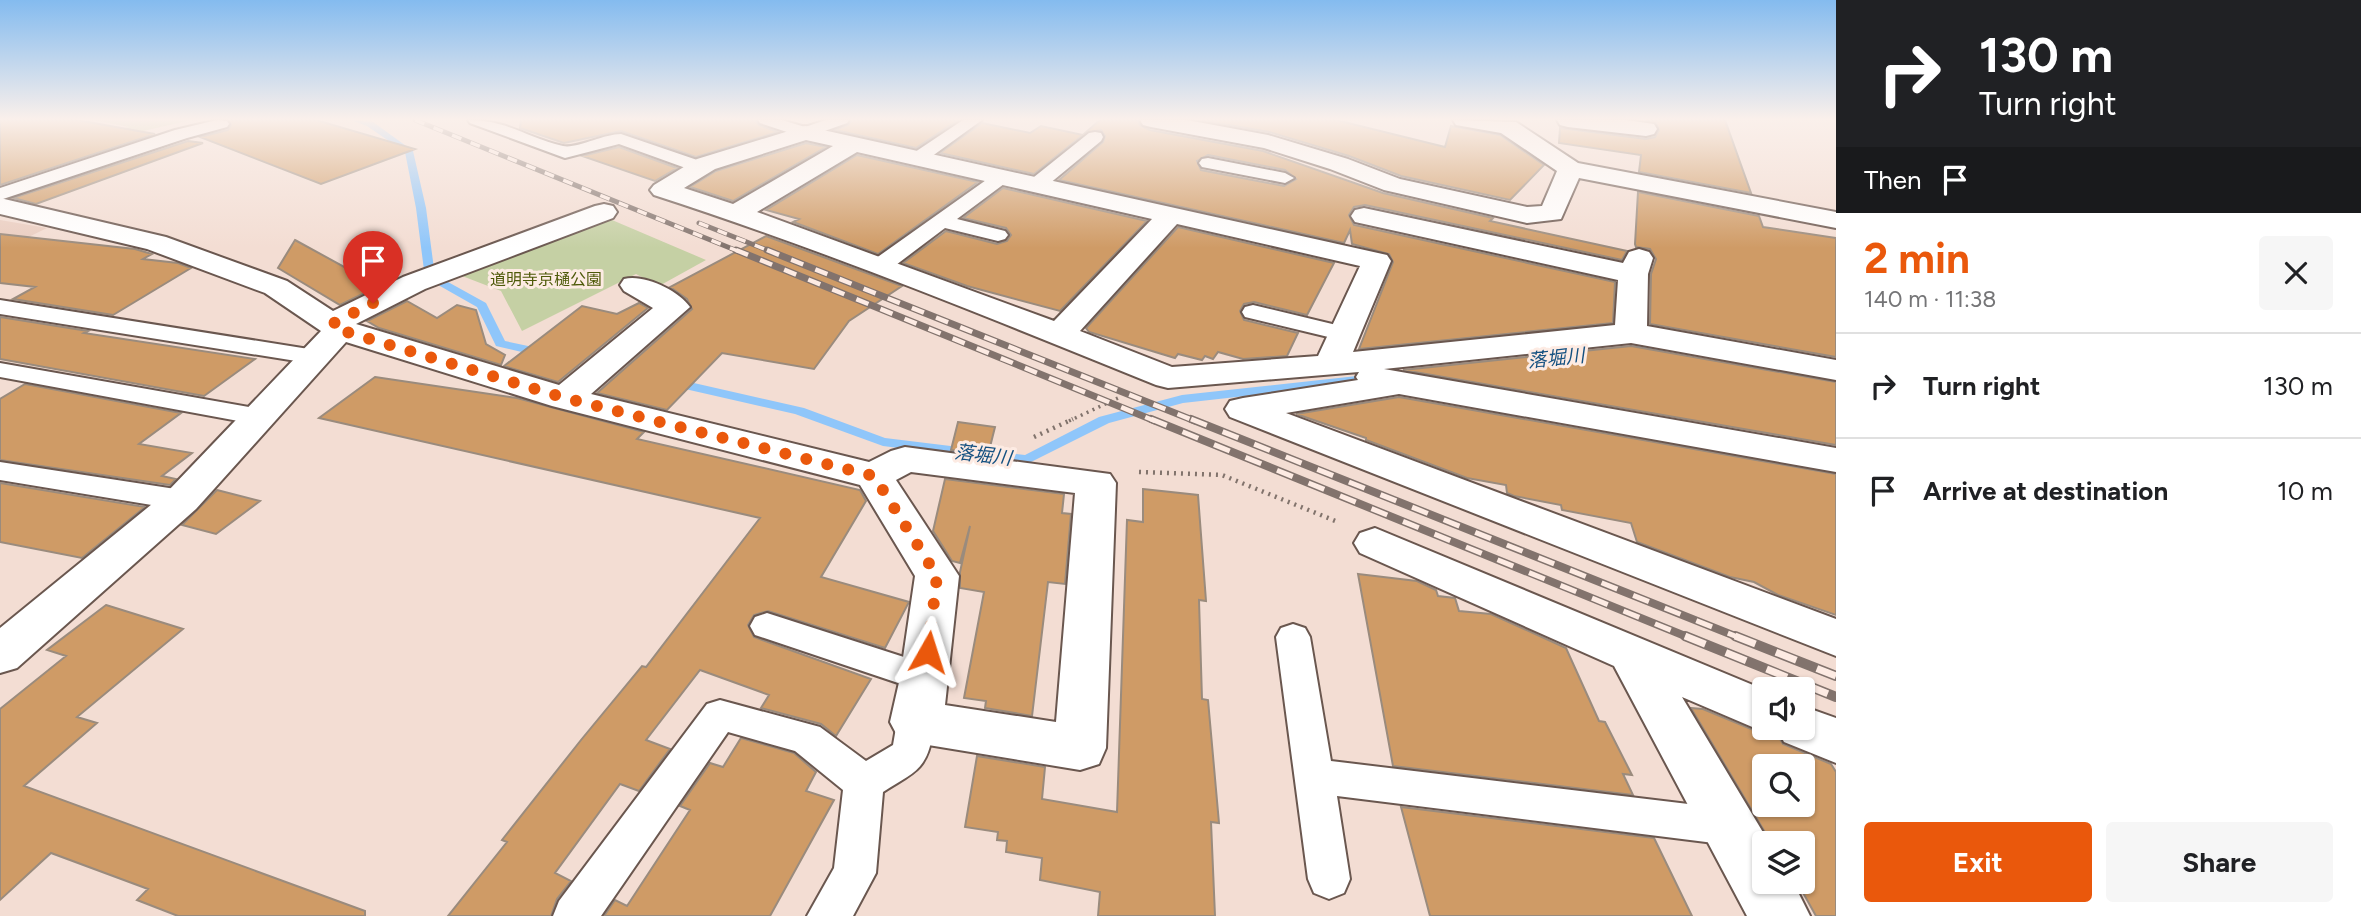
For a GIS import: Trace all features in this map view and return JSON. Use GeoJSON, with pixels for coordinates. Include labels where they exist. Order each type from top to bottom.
{"type":"FeatureCollection","features":[{"type":"Feature","properties":{"kind":"street"},"geometry":{"type":"LineString","coordinates":[[713,163],[700,167],[663,190],[736,213],[880,266],[1168,379],[1368,376],[1836,460]]}},
{"type":"Feature","properties":{"kind":"street"},"geometry":{"type":"LineString","coordinates":[[736,213],[805,163]]}},
{"type":"Feature","properties":{"kind":"street"},"geometry":{"type":"LineString","coordinates":[[939,163],[1377,261],[1345,334],[1368,376]]}},
{"type":"Feature","properties":{"kind":"street"},"geometry":{"type":"LineString","coordinates":[[1335,163],[1392,185],[1527,215],[1552,213],[1570,169]]}},
{"type":"Feature","properties":{"kind":"street"},"geometry":{"type":"LineString","coordinates":[[1563,163],[1570,169],[1836,220]]}},
{"type":"Feature","properties":{"kind":"street"},"geometry":{"type":"LineString","coordinates":[[1659,163],[1673,188]]}},
{"type":"Feature","properties":{"kind":"street"},"geometry":{"type":"LineString","coordinates":[[0,206],[156,243],[276,287],[329,337],[565,398],[874,476],[905,460],[1096,483],[1080,748],[916,722],[925,678],[937,576],[874,476]]}},
{"type":"Feature","properties":{"kind":"street"},"geometry":{"type":"LineString","coordinates":[[0,655],[182,500],[329,337],[435,275],[604,212]]}},
{"type":"Feature","properties":{"kind":"street"},"geometry":{"type":"LineString","coordinates":[[1059,334],[1171,215]]}},
{"type":"Feature","properties":{"kind":"street"},"geometry":{"type":"LineString","coordinates":[[1364,216],[1636,266],[1630,333]]}},
{"type":"Feature","properties":{"kind":"street"},"geometry":{"type":"LineString","coordinates":[[565,398],[674,307],[635,285]]}},
{"type":"Feature","properties":{"kind":"street"},"geometry":{"type":"LineString","coordinates":[[1836,370],[1630,333],[1368,376],[1243,409],[1836,638]]}},
{"type":"Feature","properties":{"kind":"street"},"geometry":{"type":"LineString","coordinates":[[1375,543],[1752,706]]}},
{"type":"Feature","properties":{"kind":"street"},"geometry":{"type":"LineString","coordinates":[[1632,656],[1780,916]]}},
{"type":"Feature","properties":{"kind":"street"},"geometry":{"type":"LineString","coordinates":[[1815,732],[1836,741]]}},
{"type":"Feature","properties":{"kind":"lane"},"geometry":{"type":"LineString","coordinates":[[0,194],[94,163]]}},
{"type":"Feature","properties":{"kind":"lane"},"geometry":{"type":"LineString","coordinates":[[688,163],[700,167]]}},
{"type":"Feature","properties":{"kind":"lane"},"geometry":{"type":"LineString","coordinates":[[1036,185],[1063,163]]}},
{"type":"Feature","properties":{"kind":"lane"},"geometry":{"type":"LineString","coordinates":[[1208,163],[1284,178]]}},
{"type":"Feature","properties":{"kind":"lane"},"geometry":{"type":"LineString","coordinates":[[1259,173],[1270,163]]}},
{"type":"Feature","properties":{"kind":"lane"},"geometry":{"type":"LineString","coordinates":[[880,266],[1002,177]]}},
{"type":"Feature","properties":{"kind":"lane"},"geometry":{"type":"LineString","coordinates":[[942,221],[998,235]]}},
{"type":"Feature","properties":{"kind":"lane"},"geometry":{"type":"LineString","coordinates":[[0,307],[329,337]]}},
{"type":"Feature","properties":{"kind":"lane"},"geometry":{"type":"LineString","coordinates":[[1253,312],[1345,334]]}},
{"type":"Feature","properties":{"kind":"lane"},"geometry":{"type":"LineString","coordinates":[[0,370],[260,416]]}},
{"type":"Feature","properties":{"kind":"lane"},"geometry":{"type":"LineString","coordinates":[[0,471],[182,500]]}},
{"type":"Feature","properties":{"kind":"lane"},"geometry":{"type":"LineString","coordinates":[[767,626],[925,678]]}},
{"type":"Feature","properties":{"kind":"lane"},"geometry":{"type":"LineString","coordinates":[[1293,637],[1329,880]]}},
{"type":"Feature","properties":{"kind":"lane"},"geometry":{"type":"LineString","coordinates":[[575,916],[720,715],[807,738],[864,783]]}},
{"type":"Feature","properties":{"kind":"lane"},"geometry":{"type":"LineString","coordinates":[[864,783],[910,754],[916,722]]}},
{"type":"Feature","properties":{"kind":"lane"},"geometry":{"type":"LineString","coordinates":[[1314,776],[1730,827]]}},
{"type":"Feature","properties":{"kind":"lane"},"geometry":{"type":"LineString","coordinates":[[829,916],[855,873],[864,783]]}},
{"type":"Feature","properties":{"kind":"path"},"geometry":{"type":"LineString","coordinates":[[975,468],[1075,418],[1168,379]]}},
{"type":"Feature","properties":{"kind":"path"},"geometry":{"type":"LineString","coordinates":[[1096,483],[1114,471],[1222,475],[1364,532],[1375,543]]}},
{"type":"Feature","properties":{"kind":"shaded area"},"geometry":{"type":"Polygon","coordinates":[[[0,220],[47,228],[0,251],[0,220]]]}},
{"type":"Feature","properties":{"kind":"green space","name":"道明寺京樋公園"},"geometry":{"type":"Polygon","coordinates":[[[605,217],[706,260],[659,286],[636,274],[522,331],[501,291],[457,274],[605,217]]]}},
{"type":"Feature","properties":{"kind":"building"},"geometry":{"type":"Polygon","coordinates":[[[0,163],[68,163],[0,185],[0,163]]]}},
{"type":"Feature","properties":{"kind":"building"},"geometry":{"type":"Polygon","coordinates":[[[121,163],[149,163],[36,204],[13,198],[121,163]]]}},
{"type":"Feature","properties":{"kind":"building"},"geometry":{"type":"Polygon","coordinates":[[[266,163],[378,163],[321,184],[266,163]]]}},
{"type":"Feature","properties":{"kind":"building"},"geometry":{"type":"Polygon","coordinates":[[[602,163],[662,163],[677,168],[655,181],[602,163]]]}},
{"type":"Feature","properties":{"kind":"building"},"geometry":{"type":"Polygon","coordinates":[[[743,163],[799,163],[733,201],[690,187],[716,171],[743,163]]]}},
{"type":"Feature","properties":{"kind":"building"},"geometry":{"type":"Polygon","coordinates":[[[844,163],[892,163],[978,182],[878,254],[793,222],[799,219],[766,210],[844,163]]]}},
{"type":"Feature","properties":{"kind":"building"},"geometry":{"type":"Polygon","coordinates":[[[984,163],[1048,163],[1034,174],[984,163]]]}},
{"type":"Feature","properties":{"kind":"building"},"geometry":{"type":"Polygon","coordinates":[[[1079,163],[1198,163],[1201,170],[1284,186],[1296,179],[1285,170],[1248,163],[1297,163],[1383,193],[1493,218],[1490,221],[1627,251],[1622,260],[1365,205],[1354,207],[1349,215],[1354,225],[1615,282],[1613,323],[1359,349],[1393,262],[1389,254],[1352,244],[1350,230],[1344,243],[1059,180],[1079,163]]]}},
{"type":"Feature","properties":{"kind":"building"},"geometry":{"type":"Polygon","coordinates":[[[1367,163],[1541,163],[1544,165],[1510,200],[1401,176],[1367,163]]]}},
{"type":"Feature","properties":{"kind":"building"},"geometry":{"type":"Polygon","coordinates":[[[1640,163],[1740,163],[1751,193],[1639,172],[1640,163]]]}},
{"type":"Feature","properties":{"kind":"building"},"geometry":{"type":"Polygon","coordinates":[[[1003,188],[1147,221],[1060,311],[967,286],[903,263],[946,231],[997,244],[1007,241],[1011,235],[1006,228],[963,218],[1003,188]]]}},
{"type":"Feature","properties":{"kind":"building"},"geometry":{"type":"Polygon","coordinates":[[[1638,192],[1759,216],[1763,227],[1836,238],[1836,357],[1650,324],[1651,274],[1656,259],[1650,249],[1636,247],[1635,244],[1638,192]]]}},
{"type":"Feature","properties":{"kind":"building"},"geometry":{"type":"Polygon","coordinates":[[[1178,227],[1334,263],[1307,315],[1254,302],[1244,304],[1240,311],[1244,320],[1298,333],[1287,356],[1243,359],[1218,352],[1213,359],[1205,356],[1202,360],[1178,354],[1175,358],[1089,332],[1086,328],[1178,227]]]}},
{"type":"Feature","properties":{"kind":"building"},"geometry":{"type":"Polygon","coordinates":[[[0,234],[135,249],[152,254],[143,259],[178,263],[191,268],[113,315],[13,299],[35,287],[0,283],[0,234]]]}},
{"type":"Feature","properties":{"kind":"building"},"geometry":{"type":"Polygon","coordinates":[[[766,236],[902,286],[849,321],[814,369],[722,353],[667,410],[597,393],[692,309],[687,299],[670,287],[766,236]]]}},
{"type":"Feature","properties":{"kind":"building"},"geometry":{"type":"Polygon","coordinates":[[[295,240],[379,286],[340,305],[278,268],[295,240]]]}},
{"type":"Feature","properties":{"kind":"building"},"geometry":{"type":"Polygon","coordinates":[[[407,301],[437,318],[457,305],[476,310],[486,344],[505,355],[501,365],[379,328],[367,321],[407,301]]]}},
{"type":"Feature","properties":{"kind":"building"},"geometry":{"type":"Polygon","coordinates":[[[639,303],[648,308],[558,382],[504,366],[582,306],[617,314],[639,303]]]}},
{"type":"Feature","properties":{"kind":"building"},"geometry":{"type":"Polygon","coordinates":[[[0,317],[88,331],[84,333],[255,359],[204,396],[0,359],[0,317]]]}},
{"type":"Feature","properties":{"kind":"building"},"geometry":{"type":"Polygon","coordinates":[[[1631,346],[1836,382],[1836,445],[1403,370],[1631,346]]]}},
{"type":"Feature","properties":{"kind":"building"},"geometry":{"type":"Polygon","coordinates":[[[375,377],[517,398],[644,432],[637,439],[860,490],[866,501],[821,577],[909,602],[885,648],[768,611],[754,615],[748,625],[754,637],[871,679],[836,736],[821,724],[761,708],[769,695],[700,670],[646,740],[670,749],[639,791],[620,784],[555,873],[571,881],[557,899],[551,916],[448,916],[507,842],[502,840],[642,666],[646,667],[760,518],[319,418],[375,377]]]}},
{"type":"Feature","properties":{"kind":"building"},"geometry":{"type":"Polygon","coordinates":[[[25,384],[181,413],[139,444],[192,453],[162,476],[176,479],[170,485],[0,460],[0,399],[25,384]]]}},
{"type":"Feature","properties":{"kind":"building"},"geometry":{"type":"Polygon","coordinates":[[[1399,397],[1836,474],[1836,615],[1778,595],[1754,582],[1730,577],[1637,542],[1631,523],[1562,510],[1561,505],[1514,496],[1507,493],[1506,485],[1467,478],[1296,414],[1399,397]]]}},
{"type":"Feature","properties":{"kind":"building"},"geometry":{"type":"Polygon","coordinates":[[[958,422],[995,427],[988,455],[951,450],[958,422]]]}},
{"type":"Feature","properties":{"kind":"building"},"geometry":{"type":"Polygon","coordinates":[[[945,479],[1064,494],[1062,513],[1071,514],[1065,584],[1048,582],[1032,716],[985,708],[986,701],[964,698],[984,592],[960,588],[960,572],[970,526],[960,563],[952,561],[933,531],[945,479]]]}},
{"type":"Feature","properties":{"kind":"building"},"geometry":{"type":"Polygon","coordinates":[[[0,483],[145,507],[82,558],[0,542],[0,483]]]}},
{"type":"Feature","properties":{"kind":"building"},"geometry":{"type":"Polygon","coordinates":[[[1143,489],[1198,495],[1206,601],[1199,600],[1202,699],[1208,700],[1219,823],[1211,822],[1215,916],[1098,916],[1100,892],[1040,880],[1042,858],[1006,852],[1007,841],[997,840],[998,832],[965,827],[977,756],[1045,767],[1042,799],[1117,812],[1127,520],[1143,522],[1143,489]]]}},
{"type":"Feature","properties":{"kind":"building"},"geometry":{"type":"Polygon","coordinates":[[[217,490],[260,501],[216,534],[182,525],[217,490]]]}},
{"type":"Feature","properties":{"kind":"building"},"geometry":{"type":"Polygon","coordinates":[[[1358,574],[1417,581],[1436,590],[1438,596],[1455,598],[1459,611],[1491,614],[1566,648],[1599,721],[1605,722],[1632,775],[1623,774],[1633,795],[1393,766],[1358,574]]]}},
{"type":"Feature","properties":{"kind":"building"},"geometry":{"type":"Polygon","coordinates":[[[106,605],[183,629],[77,717],[97,723],[24,786],[365,911],[365,916],[178,916],[137,900],[148,889],[51,853],[0,900],[0,709],[66,656],[47,650],[106,605]]]}},
{"type":"Feature","properties":{"kind":"building"},"geometry":{"type":"Polygon","coordinates":[[[1691,708],[1703,709],[1752,729],[1752,740],[1781,740],[1783,744],[1807,754],[1752,754],[1752,810],[1691,708]]]}},
{"type":"Feature","properties":{"kind":"building"},"geometry":{"type":"Polygon","coordinates":[[[741,738],[794,753],[816,772],[806,791],[834,800],[770,916],[604,916],[615,900],[627,906],[690,810],[680,806],[710,763],[723,767],[741,738]]]}},
{"type":"Feature","properties":{"kind":"building"},"geometry":{"type":"Polygon","coordinates":[[[1815,757],[1831,764],[1836,772],[1836,916],[1816,916],[1804,894],[1815,894],[1815,831],[1764,831],[1756,817],[1815,817],[1815,757]]]}},
{"type":"Feature","properties":{"kind":"building"},"geometry":{"type":"Polygon","coordinates":[[[1401,807],[1654,838],[1692,916],[1430,916],[1401,807]]]}},
{"type":"Feature","properties":{"kind":"waterway","name":"落堀川"},"geometry":{"type":"LineString","coordinates":[[411,163],[421,208],[429,270],[444,284],[482,305],[500,343],[543,353]]}},
{"type":"Feature","properties":{"kind":"waterway","name":"落堀川"},"geometry":{"type":"LineString","coordinates":[[1627,350],[1673,347]]}},
{"type":"Feature","properties":{"kind":"waterway","name":"落堀川"},"geometry":{"type":"LineString","coordinates":[[672,382],[799,411],[883,442],[1027,460],[1104,420],[1182,399],[1439,371]]}},
{"type":"Feature","properties":{"kind":"railway"},"geometry":{"type":"LineString","coordinates":[[520,163],[740,252]]}},
{"type":"Feature","properties":{"kind":"railway"},"geometry":{"type":"LineString","coordinates":[[699,223],[772,252]]}},
{"type":"Feature","properties":{"kind":"railway"},"geometry":{"type":"LineString","coordinates":[[736,250],[1155,421]]}},
{"type":"Feature","properties":{"kind":"railway"},"geometry":{"type":"LineString","coordinates":[[767,250],[1195,421]]}},
{"type":"Feature","properties":{"kind":"railway"},"geometry":{"type":"LineString","coordinates":[[1151,419],[1690,638]]}},
{"type":"Feature","properties":{"kind":"railway"},"geometry":{"type":"LineString","coordinates":[[1191,419],[1740,638]]}},
{"type":"Feature","properties":{"kind":"railway"},"geometry":{"type":"LineString","coordinates":[[1685,636],[1836,697]]}},
{"type":"Feature","properties":{"kind":"railway"},"geometry":{"type":"LineString","coordinates":[[1735,636],[1836,676]]}},
{"type":"Feature","properties":{"kind":"route"},"geometry":{"type":"LineString","coordinates":[[373,303],[332,324],[340,330],[565,398],[874,476],[937,576],[928,652]]}}]}
